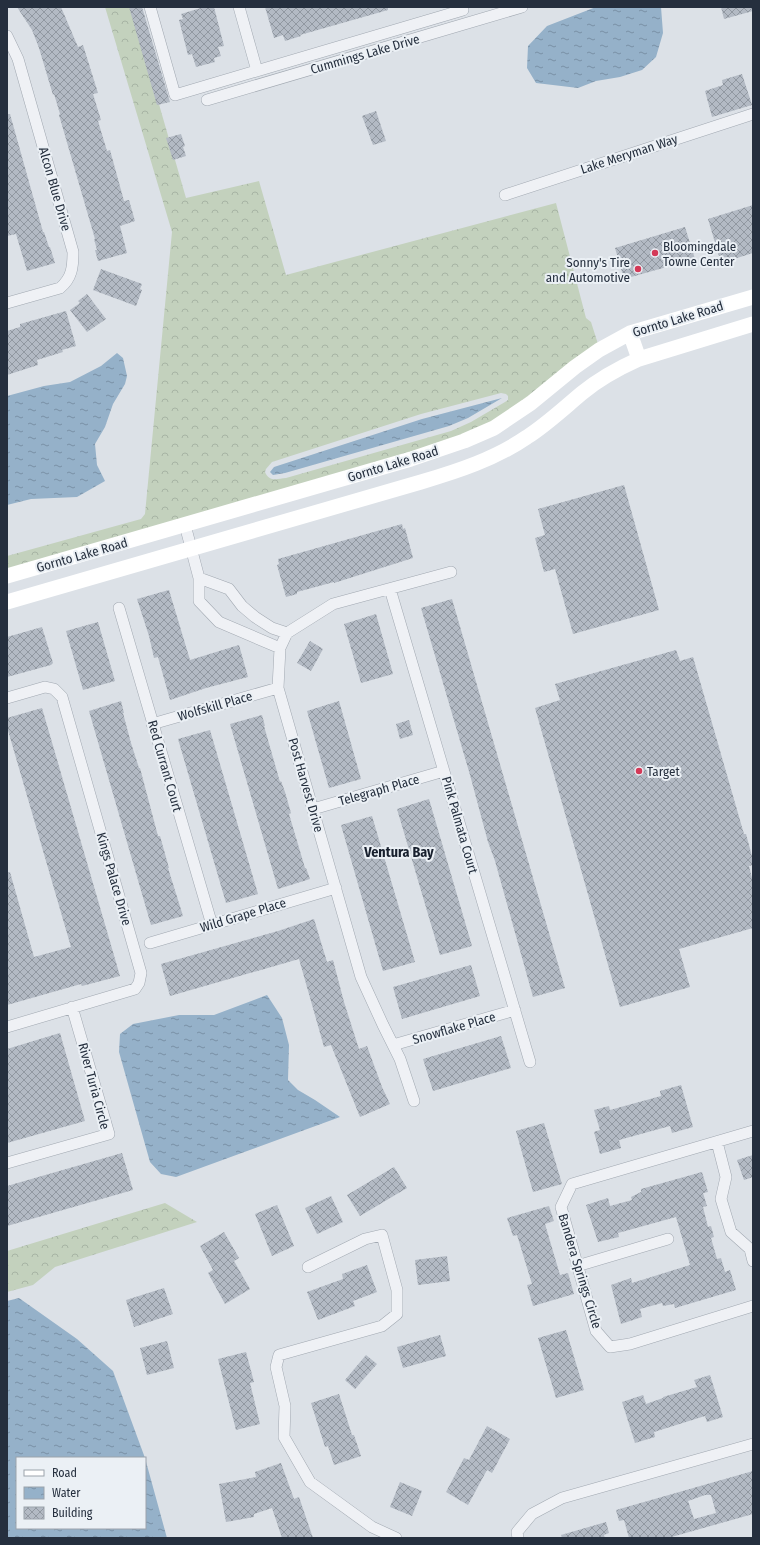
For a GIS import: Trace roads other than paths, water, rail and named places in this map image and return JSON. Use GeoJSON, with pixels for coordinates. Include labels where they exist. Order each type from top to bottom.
{"type":"FeatureCollection","features":[{"type":"Feature","properties":{"kind":"street"},"geometry":{"type":"LineString","coordinates":[[150,7],[175,95],[463,10],[462,7]]}},
{"type":"Feature","properties":{"kind":"street"},"geometry":{"type":"LineString","coordinates":[[239,7],[258,71]]}},
{"type":"Feature","properties":{"kind":"street","name":"Cummings Lake Drive"},"geometry":{"type":"LineString","coordinates":[[207,100],[522,7]]}},
{"type":"Feature","properties":{"kind":"street","name":"Alcon Blue Drive"},"geometry":{"type":"LineString","coordinates":[[7,36],[18,59],[73,252],[71,274],[60,288],[7,303]]}},
{"type":"Feature","properties":{"kind":"street","name":"Lake Meryman Way"},"geometry":{"type":"LineString","coordinates":[[505,195],[753,114]]}},
{"type":"Feature","properties":{"kind":"street","name":"Gornto Lake Road"},"geometry":{"type":"LineString","coordinates":[[7,576],[403,462],[464,442],[494,428],[522,410],[588,357],[610,343],[630,333],[753,297]]}},
{"type":"Feature","properties":{"kind":"street","name":"Gornto Lake Road"},"geometry":{"type":"LineString","coordinates":[[7,602],[413,484],[469,466],[528,437],[582,392],[623,366],[639,359],[753,324]]}},
{"type":"Feature","properties":{"kind":"street"},"geometry":{"type":"LineString","coordinates":[[630,333],[639,359]]}},
{"type":"Feature","properties":{"kind":"street"},"geometry":{"type":"LineString","coordinates":[[185,525],[199,578],[199,601],[219,622],[280,648]]}},
{"type":"Feature","properties":{"kind":"street"},"geometry":{"type":"LineString","coordinates":[[199,578],[229,589],[242,606],[256,617],[272,628],[287,633],[333,604],[451,572]]}},
{"type":"Feature","properties":{"kind":"street","name":"Pink Palmata Court"},"geometry":{"type":"LineString","coordinates":[[390,589],[530,1062]]}},
{"type":"Feature","properties":{"kind":"street","name":"Red Currant Court"},"geometry":{"type":"LineString","coordinates":[[119,608],[212,925]]}},
{"type":"Feature","properties":{"kind":"street","name":"Post Harvest Drive"},"geometry":{"type":"LineString","coordinates":[[287,633],[280,648],[278,688],[361,977],[400,1059],[414,1101]]}},
{"type":"Feature","properties":{"kind":"street","name":"Kings Palace Drive"},"geometry":{"type":"LineString","coordinates":[[7,698],[45,687],[54,689],[62,697],[141,973],[139,983],[135,989],[7,1027]]}},
{"type":"Feature","properties":{"kind":"street","name":"Wolfskill Place"},"geometry":{"type":"LineString","coordinates":[[152,724],[278,688]]}},
{"type":"Feature","properties":{"kind":"street","name":"Telegraph Place"},"geometry":{"type":"LineString","coordinates":[[313,809],[444,771]]}},
{"type":"Feature","properties":{"kind":"street","name":"Wild Grape Place"},"geometry":{"type":"LineString","coordinates":[[150,943],[336,888]]}},
{"type":"Feature","properties":{"kind":"street","name":"River Turia Circle"},"geometry":{"type":"LineString","coordinates":[[7,1163],[109,1134],[72,1007]]}},
{"type":"Feature","properties":{"kind":"street","name":"Snowflake Place"},"geometry":{"type":"LineString","coordinates":[[393,1045],[515,1010]]}},
{"type":"Feature","properties":{"kind":"street","name":"Bandera Springs Circle"},"geometry":{"type":"LineString","coordinates":[[753,1132],[572,1184],[561,1207],[596,1331],[610,1347],[630,1344],[753,1306]]}},
{"type":"Feature","properties":{"kind":"street"},"geometry":{"type":"LineString","coordinates":[[717,1142],[726,1177],[721,1199],[731,1232],[750,1249],[753,1261]]}},
{"type":"Feature","properties":{"kind":"street"},"geometry":{"type":"LineString","coordinates":[[308,1267],[365,1239],[382,1235],[397,1290],[397,1314],[382,1326],[279,1356],[276,1367],[285,1406],[284,1437],[310,1482],[372,1527],[396,1538]]}},
{"type":"Feature","properties":{"kind":"street"},"geometry":{"type":"LineString","coordinates":[[578,1266],[668,1239]]}},
{"type":"Feature","properties":{"kind":"street"},"geometry":{"type":"LineString","coordinates":[[518,1538],[517,1532],[532,1514],[562,1498],[753,1444]]}},
{"type":"Feature","properties":{"kind":"water"},"geometry":{"type":"Polygon","coordinates":[[[596,7],[661,7],[663,33],[656,57],[642,70],[620,77],[596,81],[578,88],[536,83],[527,68],[528,46],[547,26],[596,7]]]}},
{"type":"Feature","properties":{"kind":"water"},"geometry":{"type":"Polygon","coordinates":[[[117,353],[123,358],[127,376],[125,384],[113,404],[105,427],[95,444],[97,465],[105,481],[77,497],[31,499],[7,505],[7,396],[44,386],[70,382],[101,366],[117,353]]]}},
{"type":"Feature","properties":{"kind":"water"},"geometry":{"type":"Polygon","coordinates":[[[502,398],[468,418],[449,426],[285,473],[273,475],[270,472],[274,467],[422,419],[502,398]]]}},
{"type":"Feature","properties":{"kind":"water"},"geometry":{"type":"Polygon","coordinates":[[[267,995],[282,1018],[289,1045],[288,1080],[298,1090],[340,1117],[176,1177],[161,1174],[150,1162],[119,1052],[120,1034],[133,1024],[179,1015],[214,1015],[267,995]]]}},
{"type":"Feature","properties":{"kind":"water"},"geometry":{"type":"Polygon","coordinates":[[[19,1298],[77,1339],[113,1371],[145,1457],[16,1457],[16,1529],[146,1529],[146,1462],[167,1538],[7,1538],[7,1301],[19,1298]]]}},
{"type":"Feature","properties":{"kind":"place","name":"Bloomingdale Towne Center"},"geometry":{"type":"Point","coordinates":[655,253]}},
{"type":"Feature","properties":{"kind":"place","name":"Sonny's Tire and Automotive"},"geometry":{"type":"Point","coordinates":[638,269]}},
{"type":"Feature","properties":{"kind":"place","name":"Target"},"geometry":{"type":"Point","coordinates":[639,771]}},
{"type":"Feature","properties":{"kind":"district","name":"Ventura Bay"},"geometry":{"type":"Point","coordinates":[399,852]}}]}
